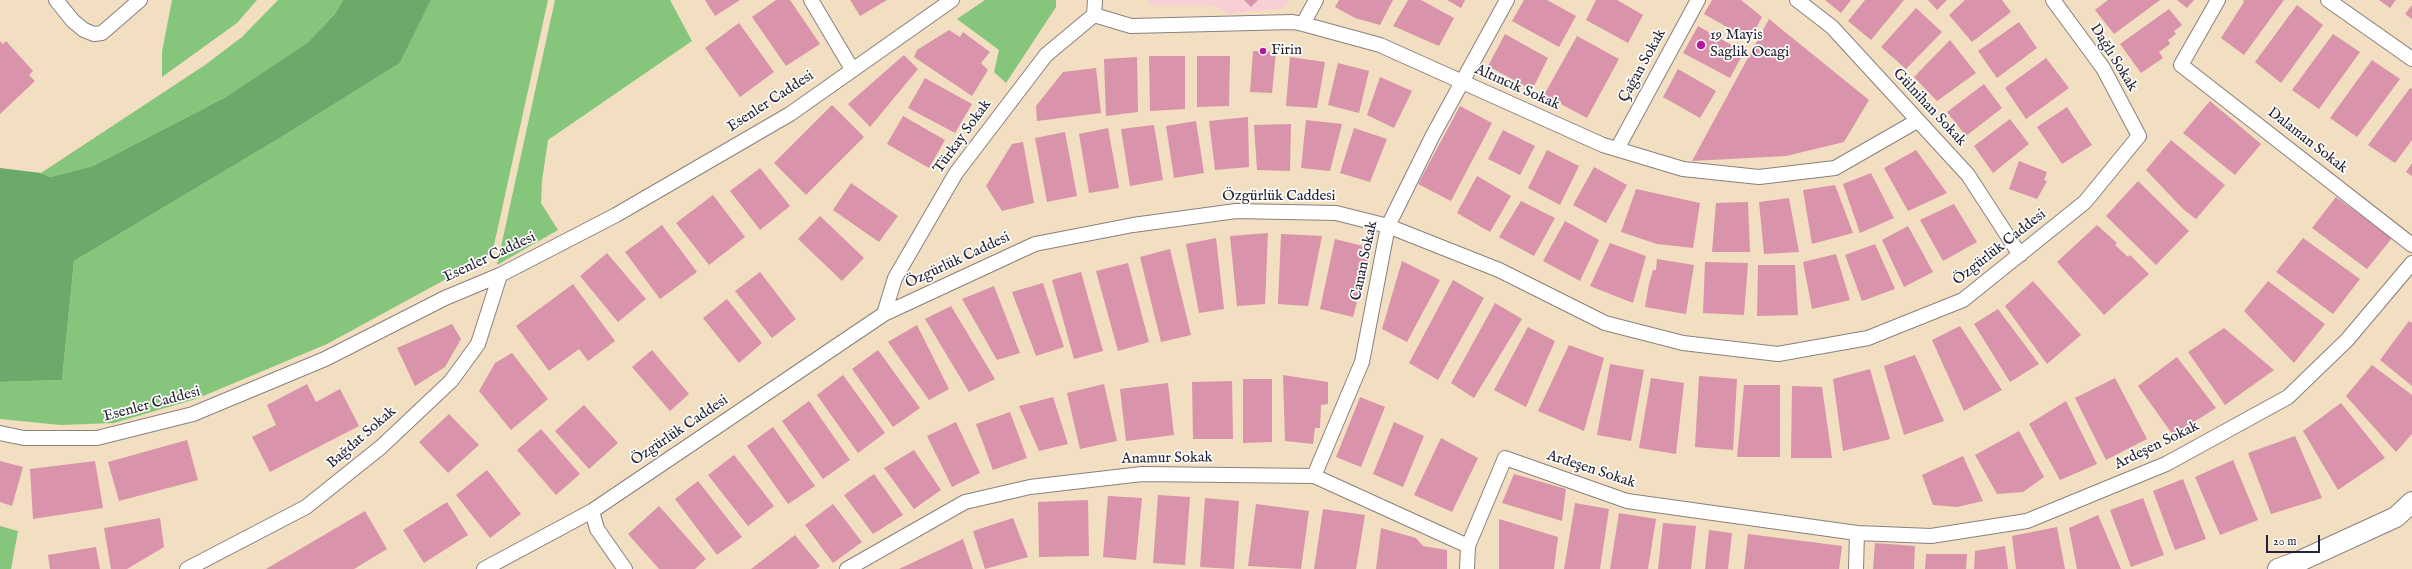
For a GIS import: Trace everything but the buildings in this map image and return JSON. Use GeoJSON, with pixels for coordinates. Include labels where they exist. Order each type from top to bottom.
{"type":"FeatureCollection","features":[{"type":"Feature","properties":{"kind":"main road"},"geometry":{"type":"LineString","coordinates":[[2278,569],[2301,565],[2396,516],[2412,502]]}},
{"type":"Feature","properties":{"kind":"street"},"geometry":{"type":"LineString","coordinates":[[56,0],[73,21],[84,30],[94,34],[102,33],[140,0]]}},
{"type":"Feature","properties":{"kind":"street"},"geometry":{"type":"LineString","coordinates":[[811,0],[852,69]]}},
{"type":"Feature","properties":{"kind":"street","name":"Esenler Caddesi"},"geometry":{"type":"LineString","coordinates":[[0,433],[24,438],[97,438],[194,414],[325,358],[445,298],[500,275],[616,216],[783,118],[952,0]]}},
{"type":"Feature","properties":{"kind":"street"},"geometry":{"type":"LineString","coordinates":[[1094,0],[1094,16]]}},
{"type":"Feature","properties":{"kind":"street"},"geometry":{"type":"LineString","coordinates":[[1303,24],[1316,0]]}},
{"type":"Feature","properties":{"kind":"street","name":"Canan Sokak"},"geometry":{"type":"LineString","coordinates":[[1314,476],[1362,362],[1388,226],[1433,135],[1507,0]]}},
{"type":"Feature","properties":{"kind":"street","name":"Çağan Sokak"},"geometry":{"type":"LineString","coordinates":[[1617,149],[1698,0]]}},
{"type":"Feature","properties":{"kind":"street","name":"Gülnihan Sokak"},"geometry":{"type":"LineString","coordinates":[[1797,0],[1832,27],[1917,122],[1968,176],[2020,255]]}},
{"type":"Feature","properties":{"kind":"street","name":"Dağlı Sokak"},"geometry":{"type":"LineString","coordinates":[[2054,0],[2103,68],[2139,136]]}},
{"type":"Feature","properties":{"kind":"street","name":"Dalaman Sokak"},"geometry":{"type":"LineString","coordinates":[[2218,0],[2181,64],[2412,245]]}},
{"type":"Feature","properties":{"kind":"street"},"geometry":{"type":"LineString","coordinates":[[2328,0],[2412,59]]}},
{"type":"Feature","properties":{"kind":"street","name":"Altıncık Sokak"},"geometry":{"type":"LineString","coordinates":[[1094,16],[1131,26],[1293,22],[1303,24],[1380,45],[1461,82],[1617,149],[1683,170],[1759,177],[1835,168],[1917,122]]}},
{"type":"Feature","properties":{"kind":"street","name":"Türkay Sokak"},"geometry":{"type":"LineString","coordinates":[[884,314],[895,278],[956,173],[1046,55],[1094,16]]}},
{"type":"Feature","properties":{"kind":"street","name":"Özgürlük Caddesi"},"geometry":{"type":"LineString","coordinates":[[484,569],[592,511],[884,314],[1035,244],[1133,225],[1236,211],[1336,213],[1388,226],[1499,270],[1606,323],[1683,343],[1778,354],[1868,338],[1963,300],[2085,202],[2139,136]]}},
{"type":"Feature","properties":{"kind":"street","name":"Ardeşen Sokak"},"geometry":{"type":"LineString","coordinates":[[1467,569],[1468,546],[1505,458],[1627,501],[1857,532],[1931,536],[2027,521],[2166,464],[2288,397],[2347,340],[2412,263]]}},
{"type":"Feature","properties":{"kind":"street","name":"Bağdat Sokak"},"geometry":{"type":"LineString","coordinates":[[187,569],[306,507],[380,447],[446,386],[478,344],[500,275]]}},
{"type":"Feature","properties":{"kind":"street","name":"Anamur Sokak"},"geometry":{"type":"LineString","coordinates":[[847,569],[964,502],[1030,487],[1142,474],[1314,476],[1468,546]]}},
{"type":"Feature","properties":{"kind":"street"},"geometry":{"type":"LineString","coordinates":[[592,511],[597,529],[625,569]]}},
{"type":"Feature","properties":{"kind":"street"},"geometry":{"type":"LineString","coordinates":[[1856,569],[1857,532]]}},
{"type":"Feature","properties":{"kind":"shaded area"},"geometry":{"type":"Polygon","coordinates":[[[1148,0],[1289,0],[1284,8],[1228,14],[1212,5],[1150,5],[1148,0]]]}},
{"type":"Feature","properties":{"kind":"green space"},"geometry":{"type":"Polygon","coordinates":[[[172,0],[257,0],[237,23],[162,77],[162,52],[172,0]]]}},
{"type":"Feature","properties":{"kind":"green space"},"geometry":{"type":"Polygon","coordinates":[[[278,0],[343,0],[335,14],[307,43],[224,98],[93,166],[50,177],[41,173],[205,65],[242,37],[278,0]]]}},
{"type":"Feature","properties":{"kind":"green space"},"geometry":{"type":"Polygon","coordinates":[[[343,0],[431,0],[400,63],[283,136],[74,261],[62,380],[0,382],[0,168],[41,173],[50,177],[93,166],[224,98],[307,43],[335,14],[343,0]]]}},
{"type":"Feature","properties":{"kind":"green space"},"geometry":{"type":"Polygon","coordinates":[[[431,0],[548,0],[492,254],[327,344],[196,399],[114,423],[61,425],[0,419],[0,382],[62,380],[74,261],[283,136],[400,63],[431,0]]]}},
{"type":"Feature","properties":{"kind":"green space"},"geometry":{"type":"Polygon","coordinates":[[[555,0],[670,0],[692,41],[548,140],[542,181],[541,203],[558,230],[497,265],[555,0]]]}},
{"type":"Feature","properties":{"kind":"green space"},"geometry":{"type":"Polygon","coordinates":[[[985,0],[1056,0],[1056,7],[1006,83],[994,72],[999,50],[957,19],[985,0]]]}},
{"type":"Feature","properties":{"kind":"green space"},"geometry":{"type":"Polygon","coordinates":[[[0,526],[18,531],[11,569],[0,569],[0,526]]]}},
{"type":"Feature","properties":{"kind":"place","name":"19 Mayis Saglik Ocagi"},"geometry":{"type":"Point","coordinates":[1701,45]}},
{"type":"Feature","properties":{"kind":"place","name":"Firin"},"geometry":{"type":"Point","coordinates":[1263,51]}}]}
